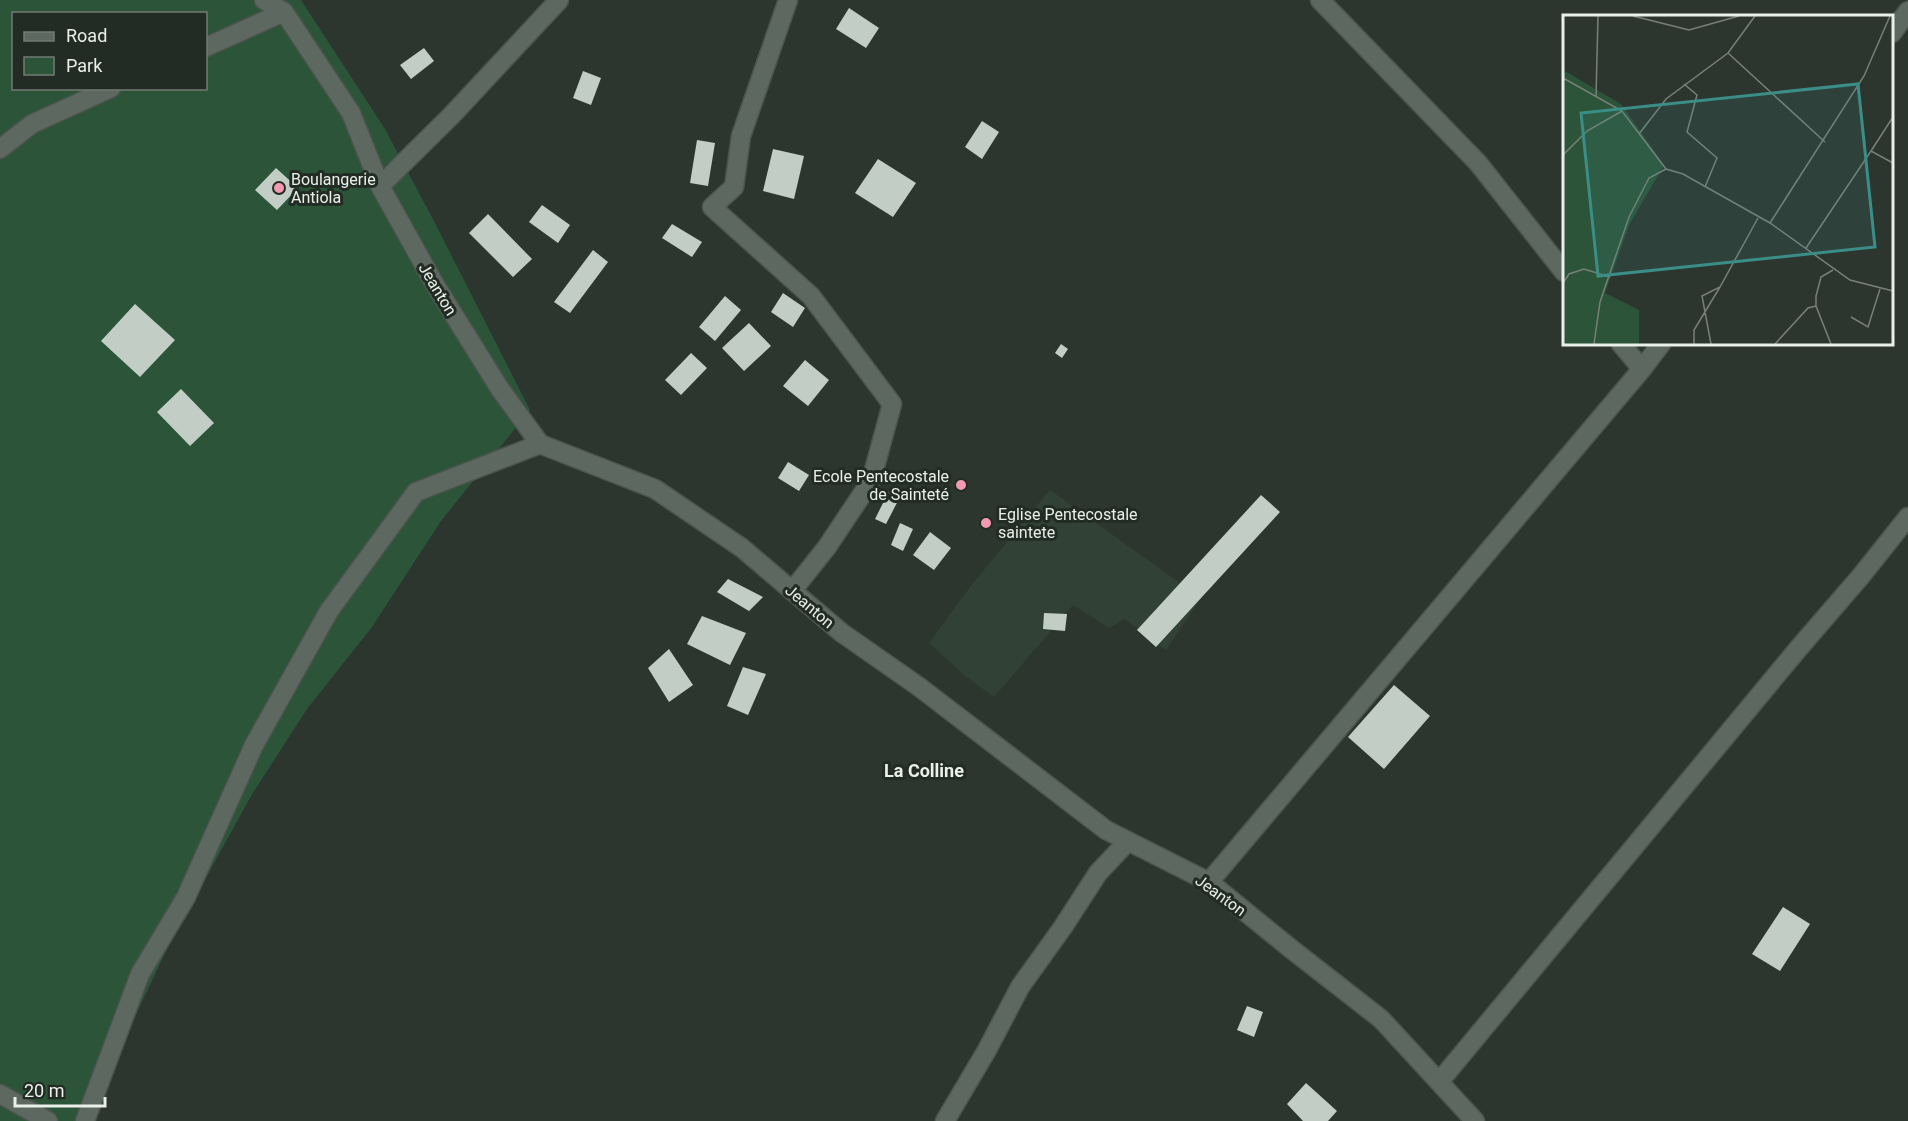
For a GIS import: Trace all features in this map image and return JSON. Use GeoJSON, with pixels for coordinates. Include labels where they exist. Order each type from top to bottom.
{"type":"FeatureCollection","features":[{"type":"Feature","properties":{"kind":"street","name":"Jeanton"},"geometry":{"type":"LineString","coordinates":[[264,0],[284,12],[351,113],[380,186],[434,283],[500,389],[540,444],[655,489],[742,548],[842,633],[918,686],[1106,830],[1209,882],[1381,1019],[1475,1121]]}},
{"type":"Feature","properties":{"kind":"street"},"geometry":{"type":"LineString","coordinates":[[380,186],[452,115],[559,0]]}},
{"type":"Feature","properties":{"kind":"street"},"geometry":{"type":"LineString","coordinates":[[788,0],[741,136],[734,187],[711,207],[811,296],[892,404],[871,481],[827,547],[792,591]]}},
{"type":"Feature","properties":{"kind":"street"},"geometry":{"type":"LineString","coordinates":[[1320,0],[1478,164],[1563,271]]}},
{"type":"Feature","properties":{"kind":"street"},"geometry":{"type":"LineString","coordinates":[[1893,32],[1908,11]]}},
{"type":"Feature","properties":{"kind":"street"},"geometry":{"type":"LineString","coordinates":[[207,47],[284,12]]}},
{"type":"Feature","properties":{"kind":"street"},"geometry":{"type":"LineString","coordinates":[[0,149],[32,124],[107,90]]}},
{"type":"Feature","properties":{"kind":"street"},"geometry":{"type":"LineString","coordinates":[[1622,345],[1642,369]]}},
{"type":"Feature","properties":{"kind":"street"},"geometry":{"type":"LineString","coordinates":[[1209,882],[1660,345]]}},
{"type":"Feature","properties":{"kind":"street"},"geometry":{"type":"LineString","coordinates":[[85,1121],[140,974],[186,897],[254,745],[329,611],[416,492],[540,444]]}},
{"type":"Feature","properties":{"kind":"street"},"geometry":{"type":"LineString","coordinates":[[1439,1082],[1908,517]]}},
{"type":"Feature","properties":{"kind":"street"},"geometry":{"type":"LineString","coordinates":[[945,1121],[987,1050],[1020,987],[1098,873],[1128,841]]}},
{"type":"Feature","properties":{"kind":"street"},"geometry":{"type":"LineString","coordinates":[[0,1094],[48,1121]]}},
{"type":"Feature","properties":{"kind":"shaded area"},"geometry":{"type":"Polygon","coordinates":[[[1050,490],[1201,598],[1166,650],[1124,619],[1109,628],[1073,605],[994,697],[965,676],[929,643],[973,583],[1050,490]]]}},
{"type":"Feature","properties":{"kind":"green space"},"geometry":{"type":"Polygon","coordinates":[[[0,0],[301,0],[385,129],[530,410],[441,521],[372,627],[307,709],[251,796],[166,951],[86,1121],[0,1121],[0,0]]]}},
{"type":"Feature","properties":{"kind":"building"},"geometry":{"type":"Polygon","coordinates":[[[849,8],[879,28],[866,48],[836,29],[849,8]]]}},
{"type":"Feature","properties":{"kind":"building"},"geometry":{"type":"Polygon","coordinates":[[[424,48],[434,61],[411,79],[400,65],[424,48]]]}},
{"type":"Feature","properties":{"kind":"building"},"geometry":{"type":"Polygon","coordinates":[[[583,71],[601,78],[591,105],[573,98],[583,71]]]}},
{"type":"Feature","properties":{"kind":"building"},"geometry":{"type":"Polygon","coordinates":[[[982,121],[999,132],[982,159],[965,147],[982,121]]]}},
{"type":"Feature","properties":{"kind":"building"},"geometry":{"type":"Polygon","coordinates":[[[697,140],[715,143],[708,186],[690,183],[697,140]]]}},
{"type":"Feature","properties":{"kind":"building"},"geometry":{"type":"Polygon","coordinates":[[[773,149],[804,156],[794,199],[763,191],[773,149]]]}},
{"type":"Feature","properties":{"kind":"building"},"geometry":{"type":"Polygon","coordinates":[[[878,159],[916,183],[893,217],[855,193],[878,159]]]}},
{"type":"Feature","properties":{"kind":"building"},"geometry":{"type":"Polygon","coordinates":[[[276,168],[298,188],[277,210],[255,190],[276,168]]]}},
{"type":"Feature","properties":{"kind":"building"},"geometry":{"type":"Polygon","coordinates":[[[542,205],[570,225],[558,243],[529,222],[542,205]]]}},
{"type":"Feature","properties":{"kind":"building"},"geometry":{"type":"Polygon","coordinates":[[[488,214],[532,259],[513,277],[469,233],[488,214]]]}},
{"type":"Feature","properties":{"kind":"building"},"geometry":{"type":"Polygon","coordinates":[[[672,224],[702,242],[692,257],[662,238],[672,224]]]}},
{"type":"Feature","properties":{"kind":"building"},"geometry":{"type":"Polygon","coordinates":[[[593,250],[608,262],[570,313],[554,302],[593,250]]]}},
{"type":"Feature","properties":{"kind":"building"},"geometry":{"type":"Polygon","coordinates":[[[783,293],[805,308],[793,327],[771,312],[783,293]]]}},
{"type":"Feature","properties":{"kind":"building"},"geometry":{"type":"Polygon","coordinates":[[[725,296],[741,310],[715,341],[699,327],[725,296]]]}},
{"type":"Feature","properties":{"kind":"building"},"geometry":{"type":"Polygon","coordinates":[[[135,304],[175,340],[140,377],[101,341],[135,304]]]}},
{"type":"Feature","properties":{"kind":"building"},"geometry":{"type":"Polygon","coordinates":[[[749,323],[771,346],[744,371],[722,348],[749,323]]]}},
{"type":"Feature","properties":{"kind":"building"},"geometry":{"type":"Polygon","coordinates":[[[1061,344],[1068,349],[1062,358],[1055,353],[1061,344]]]}},
{"type":"Feature","properties":{"kind":"building"},"geometry":{"type":"Polygon","coordinates":[[[691,353],[707,368],[681,395],[665,380],[691,353]]]}},
{"type":"Feature","properties":{"kind":"building"},"geometry":{"type":"Polygon","coordinates":[[[805,360],[829,380],[808,406],[783,386],[805,360]]]}},
{"type":"Feature","properties":{"kind":"building"},"geometry":{"type":"Polygon","coordinates":[[[181,389],[214,423],[190,446],[157,412],[181,389]]]}},
{"type":"Feature","properties":{"kind":"building"},"geometry":{"type":"Polygon","coordinates":[[[788,462],[809,475],[799,491],[778,478],[788,462]]]}},
{"type":"Feature","properties":{"kind":"building"},"geometry":{"type":"Polygon","coordinates":[[[891,487],[902,493],[886,524],[875,519],[891,487]]]}},
{"type":"Feature","properties":{"kind":"building"},"geometry":{"type":"Polygon","coordinates":[[[1261,495],[1280,512],[1156,647],[1137,630],[1261,495]]]}},
{"type":"Feature","properties":{"kind":"building"},"geometry":{"type":"Polygon","coordinates":[[[900,523],[913,529],[903,551],[891,545],[900,523]]]}},
{"type":"Feature","properties":{"kind":"building"},"geometry":{"type":"Polygon","coordinates":[[[930,532],[951,548],[934,570],[913,555],[930,532]]]}},
{"type":"Feature","properties":{"kind":"building"},"geometry":{"type":"Polygon","coordinates":[[[728,579],[763,597],[749,611],[717,592],[728,579]]]}},
{"type":"Feature","properties":{"kind":"building"},"geometry":{"type":"Polygon","coordinates":[[[1044,613],[1067,614],[1065,631],[1043,629],[1044,613]]]}},
{"type":"Feature","properties":{"kind":"building"},"geometry":{"type":"Polygon","coordinates":[[[702,616],[746,633],[730,665],[687,644],[702,616]]]}},
{"type":"Feature","properties":{"kind":"building"},"geometry":{"type":"Polygon","coordinates":[[[669,649],[693,685],[669,702],[648,668],[669,649]]]}},
{"type":"Feature","properties":{"kind":"building"},"geometry":{"type":"Polygon","coordinates":[[[743,667],[766,674],[748,715],[727,706],[743,667]]]}},
{"type":"Feature","properties":{"kind":"building"},"geometry":{"type":"Polygon","coordinates":[[[1394,685],[1430,716],[1384,769],[1348,737],[1394,685]]]}},
{"type":"Feature","properties":{"kind":"building"},"geometry":{"type":"Polygon","coordinates":[[[1783,907],[1810,924],[1780,971],[1752,954],[1783,907]]]}},
{"type":"Feature","properties":{"kind":"building"},"geometry":{"type":"Polygon","coordinates":[[[1247,1006],[1263,1012],[1254,1037],[1237,1030],[1247,1006]]]}},
{"type":"Feature","properties":{"kind":"building"},"geometry":{"type":"Polygon","coordinates":[[[1306,1083],[1337,1111],[1328,1121],[1303,1121],[1287,1104],[1306,1083]]]}},
{"type":"Feature","properties":{"kind":"place","name":"Boulangerie Antiola"},"geometry":{"type":"Point","coordinates":[279,188]}},
{"type":"Feature","properties":{"kind":"place","name":"Ecole Pentecostale de Sainteté"},"geometry":{"type":"Point","coordinates":[961,485]}},
{"type":"Feature","properties":{"kind":"place","name":"Eglise Pentecostale saintete"},"geometry":{"type":"Point","coordinates":[986,523]}},
{"type":"Feature","properties":{"kind":"district","name":"La Colline"},"geometry":{"type":"Point","coordinates":[924,771]}}]}
